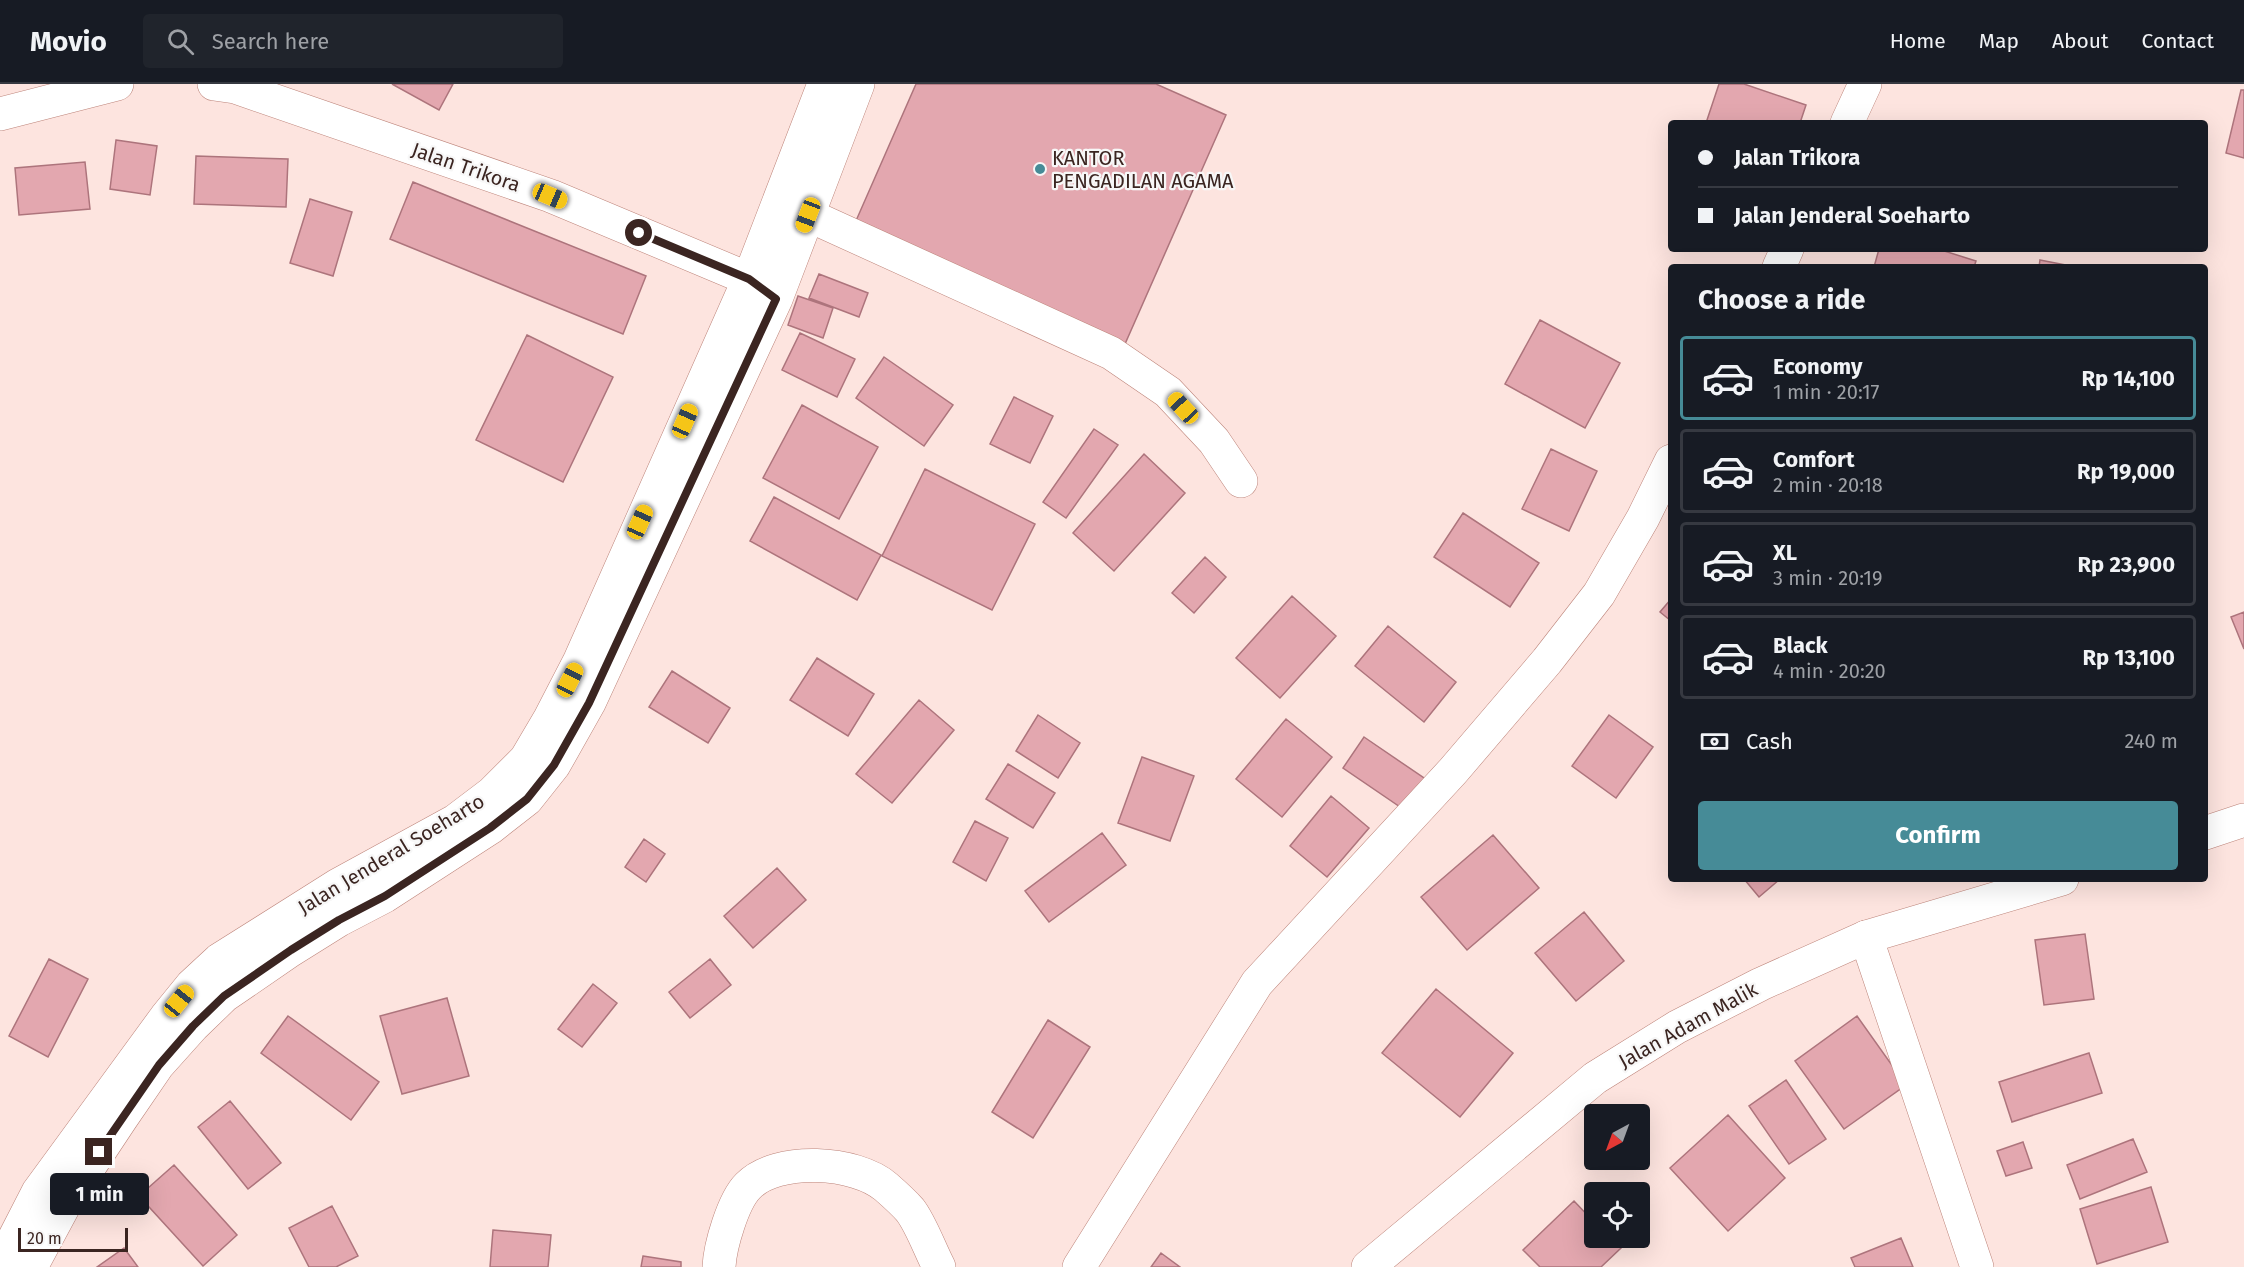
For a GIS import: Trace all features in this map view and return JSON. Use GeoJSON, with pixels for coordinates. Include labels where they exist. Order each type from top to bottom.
{"type":"FeatureCollection","features":[{"type":"Feature","properties":{"kind":"main road"},"geometry":{"type":"LineString","coordinates":[[0,114],[117,84]]}},
{"type":"Feature","properties":{"kind":"main road","name":"Jalan Jenderal Soeharto"},"geometry":{"type":"LineString","coordinates":[[0,1266],[38,1192],[192,985],[219,960],[338,885],[454,821],[492,794],[526,759],[580,660],[749,279],[824,84]]}},
{"type":"Feature","properties":{"kind":"main road","name":"Jalan Jenderal Soeharto"},"geometry":{"type":"LineString","coordinates":[[31,1267],[66,1202],[159,1065],[193,1026],[224,996],[291,950],[339,920],[385,896],[490,828],[527,799],[554,765],[589,703],[776,299],[858,84]]}},
{"type":"Feature","properties":{"kind":"main road"},"geometry":{"type":"LineString","coordinates":[[1848,120],[1865,84]]}},
{"type":"Feature","properties":{"kind":"main road","name":"Jalan Trikora"},"geometry":{"type":"LineString","coordinates":[[228,85],[550,196],[749,279],[776,299]]}},
{"type":"Feature","properties":{"kind":"main road"},"geometry":{"type":"LineString","coordinates":[[808,215],[1111,352],[1168,392],[1214,441],[1241,481]]}},
{"type":"Feature","properties":{"kind":"main road"},"geometry":{"type":"LineString","coordinates":[[1079,1267],[1257,983],[1453,771],[1546,661],[1599,594],[1643,518],[1668,467]]}},
{"type":"Feature","properties":{"kind":"main road"},"geometry":{"type":"LineString","coordinates":[[2208,832],[2244,820]]}},
{"type":"Feature","properties":{"kind":"main road","name":"Jalan Adam Malik"},"geometry":{"type":"LineString","coordinates":[[1368,1267],[1595,1078],[1677,1027],[1761,984],[1866,937],[2052,882]]}},
{"type":"Feature","properties":{"kind":"main road"},"geometry":{"type":"LineString","coordinates":[[1866,937],[1977,1267]]}},
{"type":"Feature","properties":{"kind":"main road"},"geometry":{"type":"LineString","coordinates":[[719,1267],[728,1225],[746,1188],[757,1178],[774,1171],[797,1167],[827,1166],[846,1168],[884,1185],[910,1210],[939,1267]]}},
{"type":"Feature","properties":{"kind":"building"},"geometry":{"type":"Polygon","coordinates":[[[392,84],[453,84],[439,110],[392,84]]]}},
{"type":"Feature","properties":{"kind":"building","name":"KANTOR PENGADILAN AGAMA"},"geometry":{"type":"Polygon","coordinates":[[[916,84],[1156,84],[1226,115],[1125,344],[855,223],[916,84]]]}},
{"type":"Feature","properties":{"kind":"building"},"geometry":{"type":"Polygon","coordinates":[[[1719,84],[1744,84],[1806,105],[1801,120],[1707,120],[1719,84]]]}},
{"type":"Feature","properties":{"kind":"building"},"geometry":{"type":"Polygon","coordinates":[[[2241,90],[2244,90],[2244,158],[2226,153],[2241,90]]]}},
{"type":"Feature","properties":{"kind":"building"},"geometry":{"type":"Polygon","coordinates":[[[116,140],[157,146],[150,195],[110,189],[116,140]]]}},
{"type":"Feature","properties":{"kind":"building"},"geometry":{"type":"Polygon","coordinates":[[[196,156],[288,159],[286,207],[194,204],[196,156]]]}},
{"type":"Feature","properties":{"kind":"building"},"geometry":{"type":"Polygon","coordinates":[[[85,162],[90,209],[19,215],[15,168],[85,162]]]}},
{"type":"Feature","properties":{"kind":"building"},"geometry":{"type":"Polygon","coordinates":[[[413,182],[646,276],[623,334],[390,239],[413,182]]]}},
{"type":"Feature","properties":{"kind":"building"},"geometry":{"type":"Polygon","coordinates":[[[310,199],[352,212],[333,276],[290,263],[310,199]]]}},
{"type":"Feature","properties":{"kind":"building"},"geometry":{"type":"Polygon","coordinates":[[[1878,252],[1948,252],[1976,261],[1975,264],[1875,264],[1878,252]]]}},
{"type":"Feature","properties":{"kind":"building"},"geometry":{"type":"Polygon","coordinates":[[[2040,260],[2061,264],[2039,264],[2040,260]]]}},
{"type":"Feature","properties":{"kind":"building"},"geometry":{"type":"Polygon","coordinates":[[[819,274],[868,293],[859,317],[809,298],[819,274]]]}},
{"type":"Feature","properties":{"kind":"building"},"geometry":{"type":"Polygon","coordinates":[[[798,296],[833,308],[823,338],[788,325],[798,296]]]}},
{"type":"Feature","properties":{"kind":"building"},"geometry":{"type":"Polygon","coordinates":[[[1540,320],[1620,363],[1585,428],[1505,384],[1540,320]]]}},
{"type":"Feature","properties":{"kind":"building"},"geometry":{"type":"Polygon","coordinates":[[[800,333],[855,359],[837,397],[782,370],[800,333]]]}},
{"type":"Feature","properties":{"kind":"building"},"geometry":{"type":"Polygon","coordinates":[[[527,335],[613,377],[563,482],[476,440],[527,335]]]}},
{"type":"Feature","properties":{"kind":"building"},"geometry":{"type":"Polygon","coordinates":[[[884,357],[953,405],[924,446],[856,398],[884,357]]]}},
{"type":"Feature","properties":{"kind":"building"},"geometry":{"type":"Polygon","coordinates":[[[1014,397],[1053,416],[1030,463],[990,444],[1014,397]]]}},
{"type":"Feature","properties":{"kind":"building"},"geometry":{"type":"Polygon","coordinates":[[[802,405],[878,447],[839,519],[763,478],[802,405]]]}},
{"type":"Feature","properties":{"kind":"building"},"geometry":{"type":"Polygon","coordinates":[[[1094,429],[1118,445],[1066,518],[1043,502],[1094,429]]]}},
{"type":"Feature","properties":{"kind":"building"},"geometry":{"type":"Polygon","coordinates":[[[1551,449],[1597,471],[1569,531],[1522,509],[1551,449]]]}},
{"type":"Feature","properties":{"kind":"building"},"geometry":{"type":"Polygon","coordinates":[[[1144,454],[1185,493],[1114,571],[1073,533],[1144,454]]]}},
{"type":"Feature","properties":{"kind":"building"},"geometry":{"type":"Polygon","coordinates":[[[925,469],[1035,524],[992,610],[882,556],[925,469]]]}},
{"type":"Feature","properties":{"kind":"building"},"geometry":{"type":"Polygon","coordinates":[[[774,497],[881,555],[857,600],[750,541],[774,497]]]}},
{"type":"Feature","properties":{"kind":"building"},"geometry":{"type":"Polygon","coordinates":[[[1463,513],[1539,563],[1510,607],[1434,557],[1463,513]]]}},
{"type":"Feature","properties":{"kind":"building"},"geometry":{"type":"Polygon","coordinates":[[[1205,557],[1226,577],[1194,613],[1172,593],[1205,557]]]}},
{"type":"Feature","properties":{"kind":"building"},"geometry":{"type":"Polygon","coordinates":[[[1292,596],[1336,636],[1280,698],[1236,658],[1292,596]]]}},
{"type":"Feature","properties":{"kind":"building"},"geometry":{"type":"Polygon","coordinates":[[[1668,603],[1668,619],[1660,612],[1668,603]]]}},
{"type":"Feature","properties":{"kind":"building"},"geometry":{"type":"Polygon","coordinates":[[[2244,612],[2244,649],[2231,617],[2244,612]]]}},
{"type":"Feature","properties":{"kind":"building"},"geometry":{"type":"Polygon","coordinates":[[[1388,626],[1456,682],[1424,722],[1355,666],[1388,626]]]}},
{"type":"Feature","properties":{"kind":"building"},"geometry":{"type":"Polygon","coordinates":[[[817,658],[874,694],[848,736],[790,700],[817,658]]]}},
{"type":"Feature","properties":{"kind":"building"},"geometry":{"type":"Polygon","coordinates":[[[672,671],[730,708],[708,743],[649,707],[672,671]]]}},
{"type":"Feature","properties":{"kind":"building"},"geometry":{"type":"Polygon","coordinates":[[[919,700],[954,730],[892,803],[856,774],[919,700]]]}},
{"type":"Feature","properties":{"kind":"building"},"geometry":{"type":"Polygon","coordinates":[[[1038,715],[1080,743],[1058,778],[1016,751],[1038,715]]]}},
{"type":"Feature","properties":{"kind":"building"},"geometry":{"type":"Polygon","coordinates":[[[1609,715],[1653,747],[1616,798],[1572,766],[1609,715]]]}},
{"type":"Feature","properties":{"kind":"building"},"geometry":{"type":"Polygon","coordinates":[[[1286,719],[1332,757],[1282,817],[1236,779],[1286,719]]]}},
{"type":"Feature","properties":{"kind":"building"},"geometry":{"type":"Polygon","coordinates":[[[1364,737],[1427,780],[1406,811],[1343,768],[1364,737]]]}},
{"type":"Feature","properties":{"kind":"building"},"geometry":{"type":"Polygon","coordinates":[[[1142,757],[1194,776],[1170,841],[1118,823],[1142,757]]]}},
{"type":"Feature","properties":{"kind":"building"},"geometry":{"type":"Polygon","coordinates":[[[1008,764],[1055,793],[1033,828],[986,799],[1008,764]]]}},
{"type":"Feature","properties":{"kind":"building"},"geometry":{"type":"Polygon","coordinates":[[[1331,796],[1369,828],[1327,877],[1290,846],[1331,796]]]}},
{"type":"Feature","properties":{"kind":"building"},"geometry":{"type":"Polygon","coordinates":[[[975,821],[1008,838],[986,881],[953,862],[975,821]]]}},
{"type":"Feature","properties":{"kind":"building"},"geometry":{"type":"Polygon","coordinates":[[[1102,833],[1126,865],[1049,922],[1025,891],[1102,833]]]}},
{"type":"Feature","properties":{"kind":"building"},"geometry":{"type":"Polygon","coordinates":[[[1493,835],[1539,888],[1467,950],[1421,897],[1493,835]]]}},
{"type":"Feature","properties":{"kind":"building"},"geometry":{"type":"Polygon","coordinates":[[[644,839],[665,854],[646,882],[625,867],[644,839]]]}},
{"type":"Feature","properties":{"kind":"building"},"geometry":{"type":"Polygon","coordinates":[[[777,868],[806,900],[753,948],[724,916],[777,868]]]}},
{"type":"Feature","properties":{"kind":"building"},"geometry":{"type":"Polygon","coordinates":[[[1746,882],[1776,882],[1759,897],[1746,882]]]}},
{"type":"Feature","properties":{"kind":"building"},"geometry":{"type":"Polygon","coordinates":[[[1584,912],[1624,961],[1576,1001],[1535,953],[1584,912]]]}},
{"type":"Feature","properties":{"kind":"building"},"geometry":{"type":"Polygon","coordinates":[[[2085,934],[2094,999],[2044,1005],[2035,940],[2085,934]]]}},
{"type":"Feature","properties":{"kind":"building"},"geometry":{"type":"Polygon","coordinates":[[[49,959],[88,979],[48,1057],[9,1036],[49,959]]]}},
{"type":"Feature","properties":{"kind":"building"},"geometry":{"type":"Polygon","coordinates":[[[710,959],[731,985],[690,1018],[669,992],[710,959]]]}},
{"type":"Feature","properties":{"kind":"building"},"geometry":{"type":"Polygon","coordinates":[[[593,984],[617,1003],[582,1047],[558,1029],[593,984]]]}},
{"type":"Feature","properties":{"kind":"building"},"geometry":{"type":"Polygon","coordinates":[[[1436,989],[1513,1053],[1460,1117],[1382,1053],[1436,989]]]}},
{"type":"Feature","properties":{"kind":"building"},"geometry":{"type":"Polygon","coordinates":[[[447,998],[469,1076],[402,1094],[380,1016],[447,998]]]}},
{"type":"Feature","properties":{"kind":"building"},"geometry":{"type":"Polygon","coordinates":[[[288,1016],[379,1082],[351,1120],[261,1053],[288,1016]]]}},
{"type":"Feature","properties":{"kind":"building"},"geometry":{"type":"Polygon","coordinates":[[[1857,1016],[1906,1085],[1844,1129],[1795,1061],[1857,1016]]]}},
{"type":"Feature","properties":{"kind":"building"},"geometry":{"type":"Polygon","coordinates":[[[1048,1020],[1090,1047],[1033,1138],[992,1112],[1048,1020]]]}},
{"type":"Feature","properties":{"kind":"building"},"geometry":{"type":"Polygon","coordinates":[[[2089,1053],[2102,1093],[2012,1122],[1999,1082],[2089,1053]]]}},
{"type":"Feature","properties":{"kind":"building"},"geometry":{"type":"Polygon","coordinates":[[[1786,1080],[1826,1139],[1789,1164],[1749,1106],[1786,1080]]]}},
{"type":"Feature","properties":{"kind":"building"},"geometry":{"type":"Polygon","coordinates":[[[230,1101],[281,1163],[248,1189],[198,1127],[230,1101]]]}},
{"type":"Feature","properties":{"kind":"building"},"geometry":{"type":"Polygon","coordinates":[[[1728,1115],[1785,1178],[1728,1231],[1670,1168],[1728,1115]]]}},
{"type":"Feature","properties":{"kind":"building"},"geometry":{"type":"Polygon","coordinates":[[[2133,1139],[2147,1172],[2080,1199],[2067,1165],[2133,1139]]]}},
{"type":"Feature","properties":{"kind":"building"},"geometry":{"type":"Polygon","coordinates":[[[2023,1142],[2032,1168],[2006,1176],[1997,1151],[2023,1142]]]}},
{"type":"Feature","properties":{"kind":"building"},"geometry":{"type":"Polygon","coordinates":[[[174,1165],[237,1235],[203,1266],[139,1196],[174,1165]]]}},
{"type":"Feature","properties":{"kind":"building"},"geometry":{"type":"Polygon","coordinates":[[[2151,1187],[2168,1242],[2097,1264],[2080,1209],[2151,1187]]]}},
{"type":"Feature","properties":{"kind":"building"},"geometry":{"type":"Polygon","coordinates":[[[1574,1201],[1584,1212],[1584,1248],[1621,1248],[1601,1267],[1540,1267],[1523,1250],[1574,1201]]]}},
{"type":"Feature","properties":{"kind":"building"},"geometry":{"type":"Polygon","coordinates":[[[332,1206],[358,1256],[336,1267],[309,1267],[289,1228],[332,1206]]]}},
{"type":"Feature","properties":{"kind":"building"},"geometry":{"type":"Polygon","coordinates":[[[493,1230],[551,1235],[548,1267],[490,1267],[493,1230]]]}},
{"type":"Feature","properties":{"kind":"building"},"geometry":{"type":"Polygon","coordinates":[[[1901,1238],[1913,1267],[1855,1267],[1851,1258],[1901,1238]]]}},
{"type":"Feature","properties":{"kind":"building"},"geometry":{"type":"Polygon","coordinates":[[[124,1248],[138,1267],[97,1267],[124,1248]]]}},
{"type":"Feature","properties":{"kind":"building"},"geometry":{"type":"Polygon","coordinates":[[[1161,1253],[1180,1267],[1151,1267],[1161,1253]]]}},
{"type":"Feature","properties":{"kind":"building"},"geometry":{"type":"Polygon","coordinates":[[[643,1256],[681,1262],[681,1267],[641,1267],[643,1256]]]}},
{"type":"Feature","properties":{"kind":"place","name":"KANTOR PENGADILAN AGAMA"},"geometry":{"type":"Point","coordinates":[1040,169]}},
{"type":"Feature","properties":{"kind":"route"},"geometry":{"type":"LineString","coordinates":[[99,1152],[159,1065],[193,1026],[224,996],[291,950],[339,920],[385,896],[490,828],[527,799],[554,765],[589,703],[776,299],[749,279],[639,233]]}}]}
